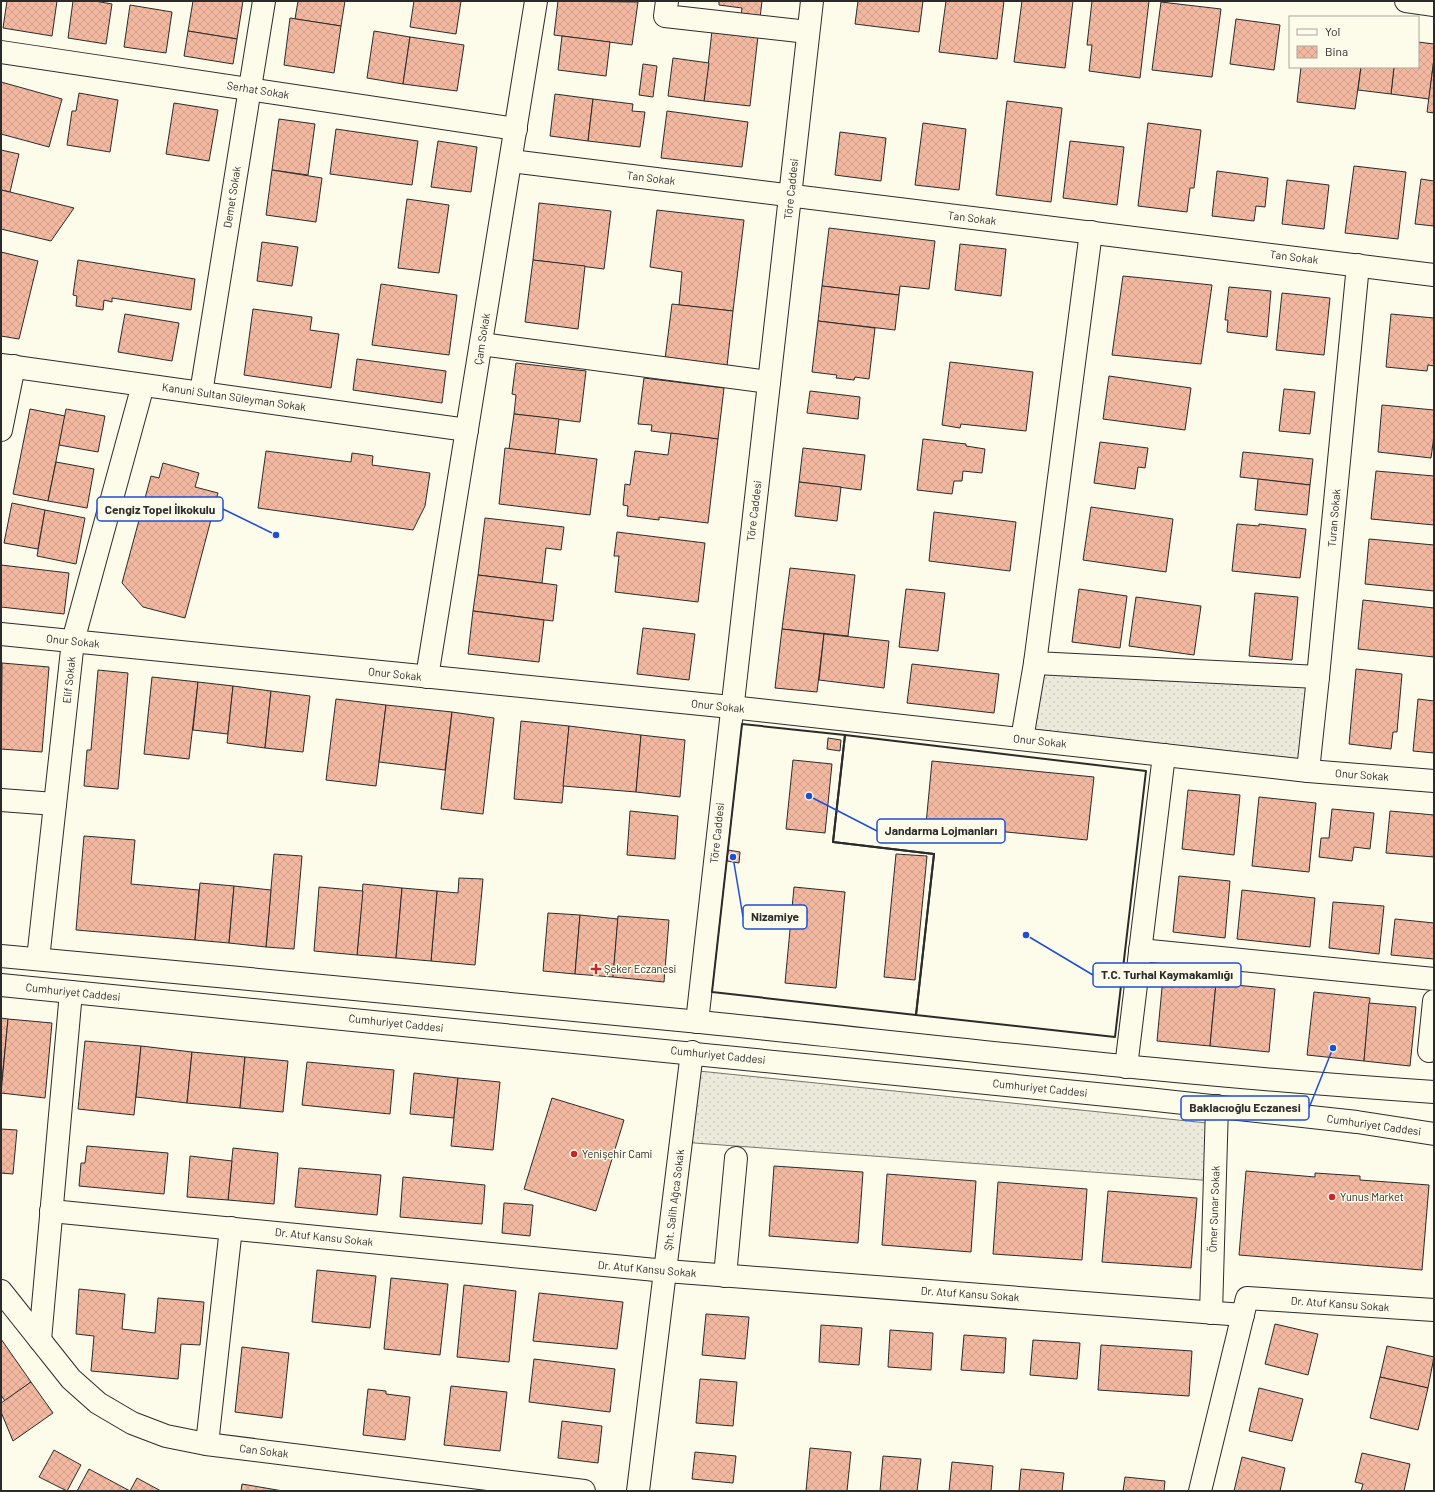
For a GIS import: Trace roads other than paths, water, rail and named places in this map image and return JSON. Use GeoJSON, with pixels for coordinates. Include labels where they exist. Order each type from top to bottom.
{"type":"FeatureCollection","features":[{"type":"Feature","properties":{"kind":"main road","name":"Demet Sokak"},"geometry":{"type":"LineString","coordinates":[[201,392],[264,1]]}},
{"type":"Feature","properties":{"kind":"main road","name":"Çam Sokak"},"geometry":{"type":"LineString","coordinates":[[427,677],[536,1]]}},
{"type":"Feature","properties":{"kind":"main road"},"geometry":{"type":"LineString","coordinates":[[668,1],[665,16],[808,32]]}},
{"type":"Feature","properties":{"kind":"main road","name":"Töre Caddesi"},"geometry":{"type":"LineString","coordinates":[[696,1022],[812,1]]}},
{"type":"Feature","properties":{"kind":"main road"},"geometry":{"type":"LineString","coordinates":[[1406,1],[1434,5]]}},
{"type":"Feature","properties":{"kind":"main road","name":"Serhat Sokak"},"geometry":{"type":"LineString","coordinates":[[1,52],[516,129]]}},
{"type":"Feature","properties":{"kind":"main road","name":"Tan Sokak"},"geometry":{"type":"LineString","coordinates":[[511,161],[1434,275]]}},
{"type":"Feature","properties":{"kind":"main road"},"geometry":{"type":"LineString","coordinates":[[1022,739],[1035,663],[1091,232]]}},
{"type":"Feature","properties":{"kind":"main road","name":"Turan Sokak"},"geometry":{"type":"LineString","coordinates":[[1308,771],[1358,265]]}},
{"type":"Feature","properties":{"kind":"main road"},"geometry":{"type":"LineString","coordinates":[[481,344],[769,382]]}},
{"type":"Feature","properties":{"kind":"main road"},"geometry":{"type":"LineString","coordinates":[[1,430],[7,366]]}},
{"type":"Feature","properties":{"kind":"main road","name":"Kanuni Sultan Süleyman Sokak"},"geometry":{"type":"LineString","coordinates":[[7,366],[467,430]]}},
{"type":"Feature","properties":{"kind":"main road","name":"Elif Sokak"},"geometry":{"type":"LineString","coordinates":[[38,959],[73,641],[143,385]]}},
{"type":"Feature","properties":{"kind":"main road","name":"Onur Sokak"},"geometry":{"type":"LineString","coordinates":[[1,634],[731,707],[1308,771],[1434,781]]}},
{"type":"Feature","properties":{"kind":"main road"},"geometry":{"type":"LineString","coordinates":[[1035,663],[1318,677]]}},
{"type":"Feature","properties":{"kind":"main road"},"geometry":{"type":"LineString","coordinates":[[1126,1066],[1164,755]]}},
{"type":"Feature","properties":{"kind":"main road"},"geometry":{"type":"LineString","coordinates":[[1,800],[55,804]]}},
{"type":"Feature","properties":{"kind":"main road"},"geometry":{"type":"LineString","coordinates":[[1140,950],[1434,978]]}},
{"type":"Feature","properties":{"kind":"main road"},"geometry":{"type":"LineString","coordinates":[[1,956],[696,1022],[1126,1066],[1363,1088],[1434,1092]]}},
{"type":"Feature","properties":{"kind":"main road","name":"Cumhuriyet Caddesi"},"geometry":{"type":"LineString","coordinates":[[1,985],[692,1052],[1217,1106],[1357,1122],[1429,1136]]}},
{"type":"Feature","properties":{"kind":"main road"},"geometry":{"type":"LineString","coordinates":[[40,1340],[71,992]]}},
{"type":"Feature","properties":{"kind":"main road"},"geometry":{"type":"LineString","coordinates":[[1429,1051],[1434,1001]]}},
{"type":"Feature","properties":{"kind":"main road","name":"Şht. Salih Ağca Sokak"},"geometry":{"type":"LineString","coordinates":[[638,1491],[692,1052]]}},
{"type":"Feature","properties":{"kind":"main road","name":"Ömer Sunar Sokak"},"geometry":{"type":"LineString","coordinates":[[1211,1313],[1217,1106]]}},
{"type":"Feature","properties":{"kind":"main road"},"geometry":{"type":"LineString","coordinates":[[725,1276],[736,1158]]}},
{"type":"Feature","properties":{"kind":"main road","name":"Dr. Atuf Kansu Sokak"},"geometry":{"type":"LineString","coordinates":[[51,1211],[666,1271],[1211,1313],[1245,1306],[1434,1310]]}},
{"type":"Feature","properties":{"kind":"main road"},"geometry":{"type":"LineString","coordinates":[[207,1444],[232,1228]]}},
{"type":"Feature","properties":{"kind":"main road","name":"Can Sokak"},"geometry":{"type":"LineString","coordinates":[[1,1291],[71,1379],[98,1403],[132,1423],[166,1436],[207,1444],[584,1491]]}},
{"type":"Feature","properties":{"kind":"main road"},"geometry":{"type":"LineString","coordinates":[[1200,1491],[1245,1306]]}},
{"type":"Feature","properties":{"kind":"place","name":"Cengiz Topel İlkokulu"},"geometry":{"type":"Point","coordinates":[276,535]}},
{"type":"Feature","properties":{"kind":"place","name":"Jandarma Lojmanları"},"geometry":{"type":"Point","coordinates":[809,796]}},
{"type":"Feature","properties":{"kind":"place","name":"Nizamiye"},"geometry":{"type":"Point","coordinates":[733,857]}},
{"type":"Feature","properties":{"kind":"place","name":"T.C. Turhal Kaymakamlığı"},"geometry":{"type":"Point","coordinates":[1026,935]}},
{"type":"Feature","properties":{"kind":"place","name":"Şeker Eczanesi"},"geometry":{"type":"Point","coordinates":[596,969]}},
{"type":"Feature","properties":{"kind":"place","name":"Baklacıoğlu Eczanesi"},"geometry":{"type":"Point","coordinates":[1333,1048]}},
{"type":"Feature","properties":{"kind":"place","name":"Yenişehir Cami"},"geometry":{"type":"Point","coordinates":[574,1154]}},
{"type":"Feature","properties":{"kind":"place","name":"Yunus Market"},"geometry":{"type":"Point","coordinates":[1332,1197]}}]}
